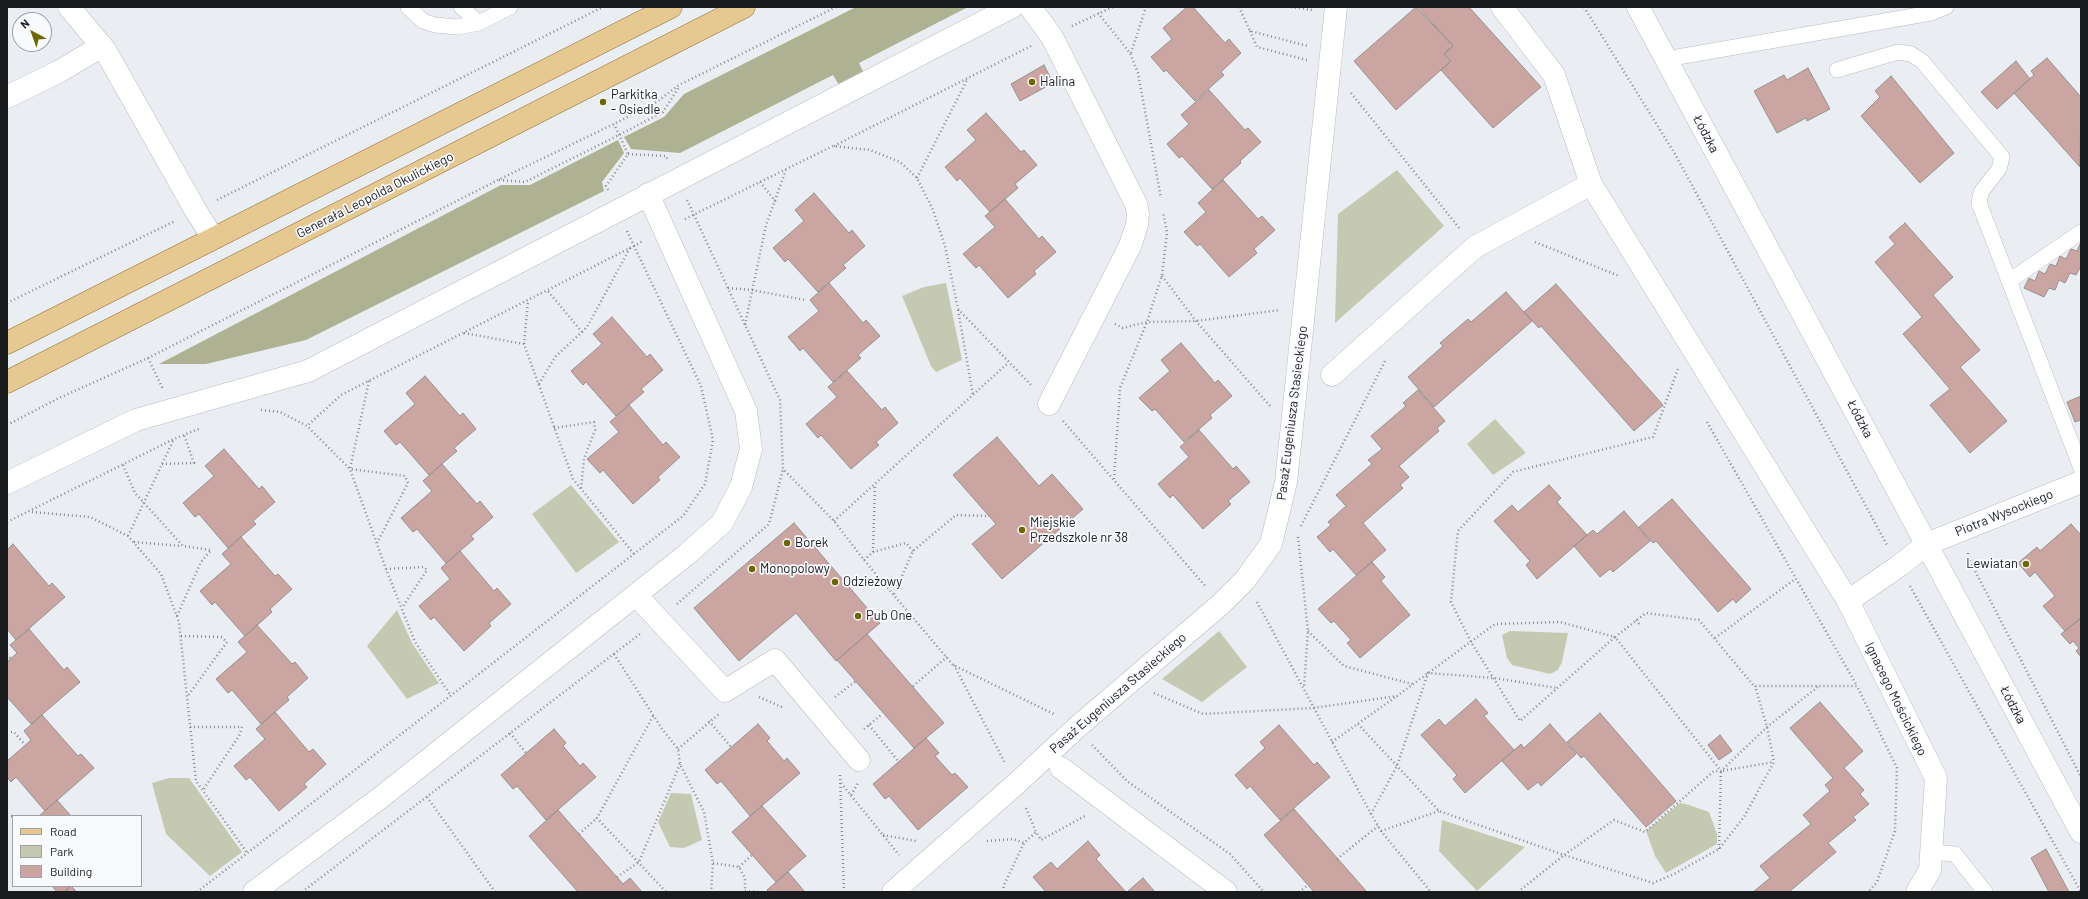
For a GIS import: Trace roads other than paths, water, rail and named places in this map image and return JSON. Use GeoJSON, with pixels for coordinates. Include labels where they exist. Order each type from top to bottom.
{"type":"FeatureCollection","features":[{"type":"Feature","properties":{"kind":"main road"},"geometry":{"type":"LineString","coordinates":[[7,343],[671,7]]}},
{"type":"Feature","properties":{"kind":"main road","name":"Generała Leopolda Okulickiego"},"geometry":{"type":"LineString","coordinates":[[7,382],[744,7]]}},
{"type":"Feature","properties":{"kind":"street"},"geometry":{"type":"LineString","coordinates":[[69,7],[102,46],[196,211],[213,238]]}},
{"type":"Feature","properties":{"kind":"street"},"geometry":{"type":"LineString","coordinates":[[7,483],[136,420],[308,371],[1012,7]]}},
{"type":"Feature","properties":{"kind":"street"},"geometry":{"type":"LineString","coordinates":[[1030,7],[1052,37],[1136,204],[1138,214],[1137,226],[1130,246],[1049,404]]}},
{"type":"Feature","properties":{"kind":"street","name":"Pasaż Eugeniusza Stasieckiego"},"geometry":{"type":"LineString","coordinates":[[892,892],[1016,784],[1076,727],[1221,604],[1244,580],[1271,544],[1286,482],[1306,306],[1336,7]]}},
{"type":"Feature","properties":{"kind":"street","name":"Ignacego Mościckiego"},"geometry":{"type":"LineString","coordinates":[[1502,7],[1554,75],[1591,184],[1848,601],[1936,778],[1930,870],[1917,892]]}},
{"type":"Feature","properties":{"kind":"street","name":"Łódzka"},"geometry":{"type":"LineString","coordinates":[[1638,7],[2081,832]]}},
{"type":"Feature","properties":{"kind":"street"},"geometry":{"type":"LineString","coordinates":[[7,97],[60,71],[102,46]]}},
{"type":"Feature","properties":{"kind":"street"},"geometry":{"type":"LineString","coordinates":[[1332,375],[1475,247],[1591,184]]}},
{"type":"Feature","properties":{"kind":"street"},"geometry":{"type":"LineString","coordinates":[[254,892],[380,798],[636,595],[722,523],[741,487],[751,449],[746,411],[648,194]]}},
{"type":"Feature","properties":{"kind":"street","name":"Piotra Wysockiego"},"geometry":{"type":"LineString","coordinates":[[1927,544],[2081,482]]}},
{"type":"Feature","properties":{"kind":"street"},"geometry":{"type":"LineString","coordinates":[[1848,601],[1899,566],[1927,544]]}},
{"type":"Feature","properties":{"kind":"street"},"geometry":{"type":"LineString","coordinates":[[636,595],[725,691],[775,660],[858,760]]}},
{"type":"Feature","properties":{"kind":"street"},"geometry":{"type":"LineString","coordinates":[[1061,768],[1226,892]]}},
{"type":"Feature","properties":{"kind":"lane"},"geometry":{"type":"LineString","coordinates":[[408,7],[423,21],[435,25],[458,27],[479,23],[510,7]]}},
{"type":"Feature","properties":{"kind":"lane"},"geometry":{"type":"LineString","coordinates":[[461,7],[479,23]]}},
{"type":"Feature","properties":{"kind":"lane"},"geometry":{"type":"LineString","coordinates":[[1666,59],[1931,13],[1946,7]]}},
{"type":"Feature","properties":{"kind":"lane"},"geometry":{"type":"LineString","coordinates":[[1837,70],[1898,52],[1911,54],[1922,60],[2002,156],[1999,168],[1981,192],[1978,203],[2081,468]]}},
{"type":"Feature","properties":{"kind":"lane"},"geometry":{"type":"LineString","coordinates":[[2009,281],[2081,232]]}},
{"type":"Feature","properties":{"kind":"lane"},"geometry":{"type":"LineString","coordinates":[[1931,852],[1955,854],[1985,892]]}},
{"type":"Feature","properties":{"kind":"place","name":"Halina"},"geometry":{"type":"Point","coordinates":[1032,82]}},
{"type":"Feature","properties":{"kind":"place","name":"Parkitka - Osiedle"},"geometry":{"type":"Point","coordinates":[603,102]}},
{"type":"Feature","properties":{"kind":"place","name":"Miejskie Przedszkole nr 38"},"geometry":{"type":"Point","coordinates":[1022,530]}},
{"type":"Feature","properties":{"kind":"place","name":"Borek"},"geometry":{"type":"Point","coordinates":[787,543]}},
{"type":"Feature","properties":{"kind":"place","name":"Lewiatan"},"geometry":{"type":"Point","coordinates":[2026,564]}},
{"type":"Feature","properties":{"kind":"place","name":"Monopolowy"},"geometry":{"type":"Point","coordinates":[752,569]}},
{"type":"Feature","properties":{"kind":"place","name":"Odzieżowy"},"geometry":{"type":"Point","coordinates":[835,582]}},
{"type":"Feature","properties":{"kind":"place","name":"Pub One"},"geometry":{"type":"Point","coordinates":[858,616]}}]}
